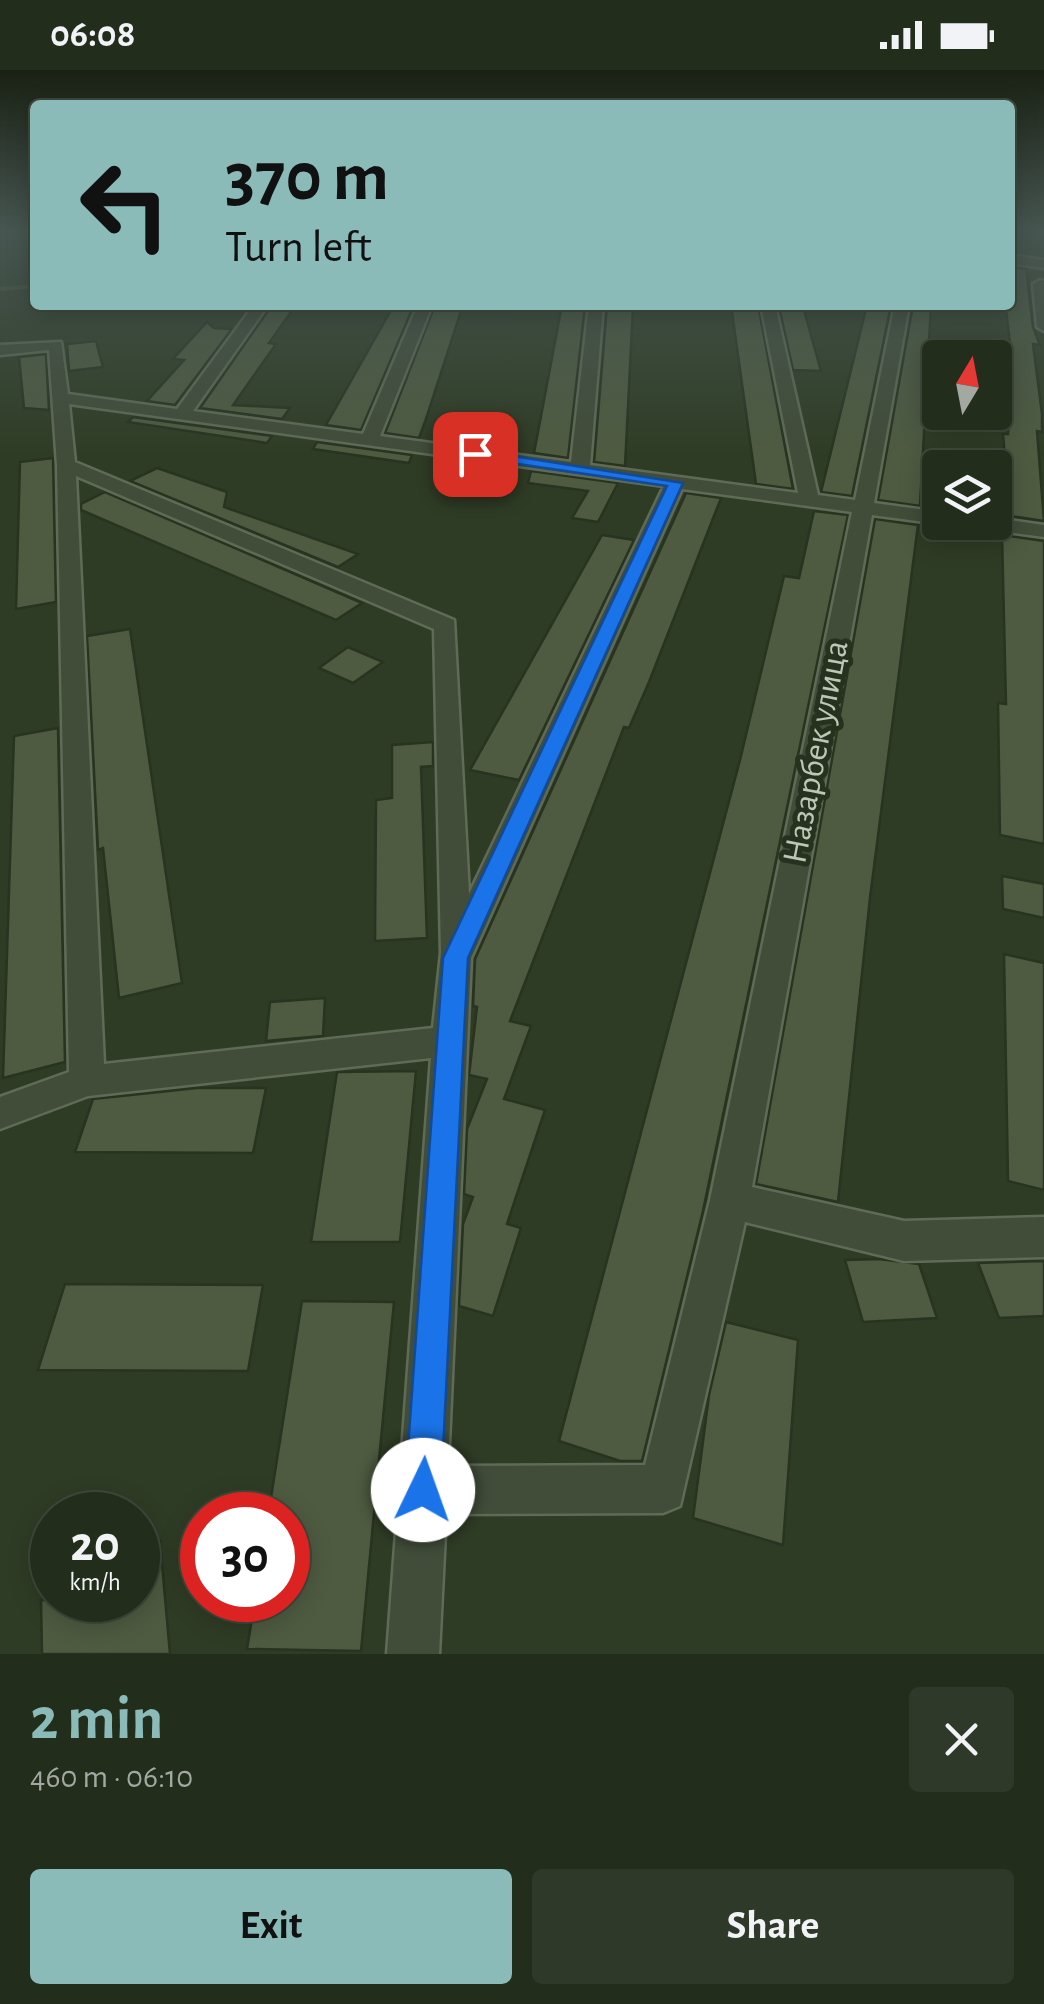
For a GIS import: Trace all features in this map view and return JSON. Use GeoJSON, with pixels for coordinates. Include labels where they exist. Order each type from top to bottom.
{"type":"FeatureCollection","features":[{"type":"Feature","properties":{"kind":"street"},"geometry":{"type":"LineString","coordinates":[[183,413],[257,310]]}},
{"type":"Feature","properties":{"kind":"street"},"geometry":{"type":"LineString","coordinates":[[370,439],[423,310]]}},
{"type":"Feature","properties":{"kind":"street"},"geometry":{"type":"LineString","coordinates":[[580,469],[596,310]]}},
{"type":"Feature","properties":{"kind":"street"},"geometry":{"type":"LineString","coordinates":[[769,310],[810,504]]}},
{"type":"Feature","properties":{"kind":"street","name":"Назарбек улица"},"geometry":{"type":"LineString","coordinates":[[423,1490],[663,1489],[730,1200],[901,310]]}},
{"type":"Feature","properties":{"kind":"street"},"geometry":{"type":"LineString","coordinates":[[0,350],[56,344],[66,465],[87,1081]]}},
{"type":"Feature","properties":{"kind":"street"},"geometry":{"type":"LineString","coordinates":[[61,398],[810,504],[922,516]]}},
{"type":"Feature","properties":{"kind":"street"},"geometry":{"type":"LineString","coordinates":[[66,465],[446,625],[456,958],[413,1654]]}},
{"type":"Feature","properties":{"kind":"street"},"geometry":{"type":"LineString","coordinates":[[456,958],[675,483]]}},
{"type":"Feature","properties":{"kind":"street"},"geometry":{"type":"LineString","coordinates":[[1012,527],[1044,532]]}},
{"type":"Feature","properties":{"kind":"street"},"geometry":{"type":"LineString","coordinates":[[0,1112],[87,1081],[450,1041]]}},
{"type":"Feature","properties":{"kind":"street"},"geometry":{"type":"LineString","coordinates":[[730,1200],[904,1241],[1044,1237]]}},
{"type":"Feature","properties":{"kind":"building"},"geometry":{"type":"Polygon","coordinates":[[[1030,306],[1040,345],[1033,344],[1042,414],[1042,432],[1037,431],[1044,521],[1012,516],[1012,450],[1004,450],[1003,434],[1012,430],[1012,340],[1006,310],[1030,306]]]}},
{"type":"Feature","properties":{"kind":"building"},"geometry":{"type":"Polygon","coordinates":[[[269,310],[292,310],[269,343],[276,344],[233,405],[290,408],[282,419],[200,408],[269,310]]]}},
{"type":"Feature","properties":{"kind":"building"},"geometry":{"type":"Polygon","coordinates":[[[391,310],[412,310],[361,430],[326,425],[391,310]]]}},
{"type":"Feature","properties":{"kind":"building"},"geometry":{"type":"Polygon","coordinates":[[[433,310],[461,310],[419,438],[385,433],[433,310]]]}},
{"type":"Feature","properties":{"kind":"building"},"geometry":{"type":"Polygon","coordinates":[[[561,310],[585,310],[568,458],[534,453],[561,310]]]}},
{"type":"Feature","properties":{"kind":"building"},"geometry":{"type":"Polygon","coordinates":[[[607,310],[633,310],[625,466],[594,462],[607,310]]]}},
{"type":"Feature","properties":{"kind":"building"},"geometry":{"type":"Polygon","coordinates":[[[732,310],[759,310],[793,489],[756,484],[732,310]]]}},
{"type":"Feature","properties":{"kind":"building"},"geometry":{"type":"Polygon","coordinates":[[[780,310],[804,310],[821,371],[793,370],[780,310]]]}},
{"type":"Feature","properties":{"kind":"building"},"geometry":{"type":"Polygon","coordinates":[[[866,310],[890,310],[852,496],[821,492],[866,310]]]}},
{"type":"Feature","properties":{"kind":"building"},"geometry":{"type":"Polygon","coordinates":[[[912,310],[931,310],[929,340],[922,340],[924,430],[920,506],[878,500],[912,310]]]}},
{"type":"Feature","properties":{"kind":"building"},"geometry":{"type":"Polygon","coordinates":[[[207,322],[214,328],[232,329],[175,405],[147,401],[184,360],[173,359],[207,322]]]}},
{"type":"Feature","properties":{"kind":"building"},"geometry":{"type":"Polygon","coordinates":[[[96,341],[103,367],[69,371],[67,344],[96,341]]]}},
{"type":"Feature","properties":{"kind":"building"},"geometry":{"type":"Polygon","coordinates":[[[46,354],[49,410],[24,408],[19,357],[46,354]]]}},
{"type":"Feature","properties":{"kind":"building"},"geometry":{"type":"Polygon","coordinates":[[[133,417],[272,436],[267,443],[128,422],[133,417]]]}},
{"type":"Feature","properties":{"kind":"building"},"geometry":{"type":"Polygon","coordinates":[[[317,442],[412,455],[409,463],[313,449],[317,442]]]}},
{"type":"Feature","properties":{"kind":"building"},"geometry":{"type":"Polygon","coordinates":[[[53,458],[56,602],[16,609],[20,462],[53,458]]]}},
{"type":"Feature","properties":{"kind":"building"},"geometry":{"type":"Polygon","coordinates":[[[157,468],[227,492],[224,507],[358,554],[338,567],[130,481],[157,468]]]}},
{"type":"Feature","properties":{"kind":"building"},"geometry":{"type":"Polygon","coordinates":[[[531,471],[618,483],[598,522],[572,518],[588,491],[528,483],[531,471]]]}},
{"type":"Feature","properties":{"kind":"building"},"geometry":{"type":"Polygon","coordinates":[[[105,492],[362,603],[336,620],[81,510],[81,504],[105,492]]]}},
{"type":"Feature","properties":{"kind":"building"},"geometry":{"type":"Polygon","coordinates":[[[686,493],[721,498],[649,682],[629,728],[624,727],[510,1021],[531,1026],[504,1099],[545,1110],[507,1224],[521,1228],[493,1316],[459,1306],[463,1224],[473,1197],[464,1194],[467,1129],[487,1079],[469,1075],[477,1007],[473,1006],[475,959],[686,493]]]}},
{"type":"Feature","properties":{"kind":"building"},"geometry":{"type":"Polygon","coordinates":[[[814,511],[848,515],[703,1211],[642,1461],[620,1461],[559,1441],[740,760],[784,576],[799,578],[814,511]]]}},
{"type":"Feature","properties":{"kind":"building"},"geometry":{"type":"Polygon","coordinates":[[[875,519],[918,525],[870,898],[838,1202],[756,1184],[875,519]]]}},
{"type":"Feature","properties":{"kind":"building"},"geometry":{"type":"Polygon","coordinates":[[[602,535],[634,540],[519,780],[470,770],[602,535]]]}},
{"type":"Feature","properties":{"kind":"building"},"geometry":{"type":"Polygon","coordinates":[[[1012,536],[1044,541],[1044,844],[1000,835],[998,703],[1006,704],[1002,540],[1012,540],[1012,536]]]}},
{"type":"Feature","properties":{"kind":"building"},"geometry":{"type":"Polygon","coordinates":[[[130,629],[182,983],[119,998],[103,848],[98,850],[87,636],[130,629]]]}},
{"type":"Feature","properties":{"kind":"building"},"geometry":{"type":"Polygon","coordinates":[[[348,647],[383,662],[353,683],[319,668],[348,647]]]}},
{"type":"Feature","properties":{"kind":"building"},"geometry":{"type":"Polygon","coordinates":[[[58,728],[65,1062],[3,1078],[14,736],[58,728]]]}},
{"type":"Feature","properties":{"kind":"building"},"geometry":{"type":"Polygon","coordinates":[[[433,742],[433,766],[421,767],[427,938],[375,941],[376,800],[392,798],[392,745],[433,742]]]}},
{"type":"Feature","properties":{"kind":"building"},"geometry":{"type":"Polygon","coordinates":[[[1002,876],[1044,884],[1044,918],[1003,909],[1002,876]]]}},
{"type":"Feature","properties":{"kind":"building"},"geometry":{"type":"Polygon","coordinates":[[[1004,954],[1044,963],[1044,1190],[1008,1181],[1004,954]]]}},
{"type":"Feature","properties":{"kind":"building"},"geometry":{"type":"Polygon","coordinates":[[[325,998],[323,1036],[266,1041],[270,1002],[325,998]]]}},
{"type":"Feature","properties":{"kind":"building"},"geometry":{"type":"Polygon","coordinates":[[[416,1071],[400,1242],[311,1242],[337,1072],[416,1071]]]}},
{"type":"Feature","properties":{"kind":"building"},"geometry":{"type":"Polygon","coordinates":[[[197,1088],[266,1088],[253,1153],[75,1152],[93,1099],[197,1088]]]}},
{"type":"Feature","properties":{"kind":"building"},"geometry":{"type":"Polygon","coordinates":[[[845,1260],[919,1264],[937,1318],[863,1322],[845,1260]]]}},
{"type":"Feature","properties":{"kind":"building"},"geometry":{"type":"Polygon","coordinates":[[[1044,1261],[1044,1316],[999,1318],[978,1263],[1044,1261]]]}},
{"type":"Feature","properties":{"kind":"building"},"geometry":{"type":"Polygon","coordinates":[[[65,1284],[263,1285],[248,1371],[38,1370],[65,1284]]]}},
{"type":"Feature","properties":{"kind":"building"},"geometry":{"type":"Polygon","coordinates":[[[302,1301],[394,1302],[361,1651],[247,1649],[251,1622],[310,1622],[310,1492],[272,1492],[302,1301]]]}},
{"type":"Feature","properties":{"kind":"building"},"geometry":{"type":"Polygon","coordinates":[[[726,1322],[798,1340],[783,1545],[693,1518],[709,1395],[726,1322]]]}},
{"type":"Feature","properties":{"kind":"building"},"geometry":{"type":"Polygon","coordinates":[[[160,1541],[170,1654],[42,1654],[41,1622],[160,1622],[160,1541]]]}},
{"type":"Feature","properties":{"kind":"route"},"geometry":{"type":"LineString","coordinates":[[423,1490],[456,958],[675,483],[475,454]]}}]}
